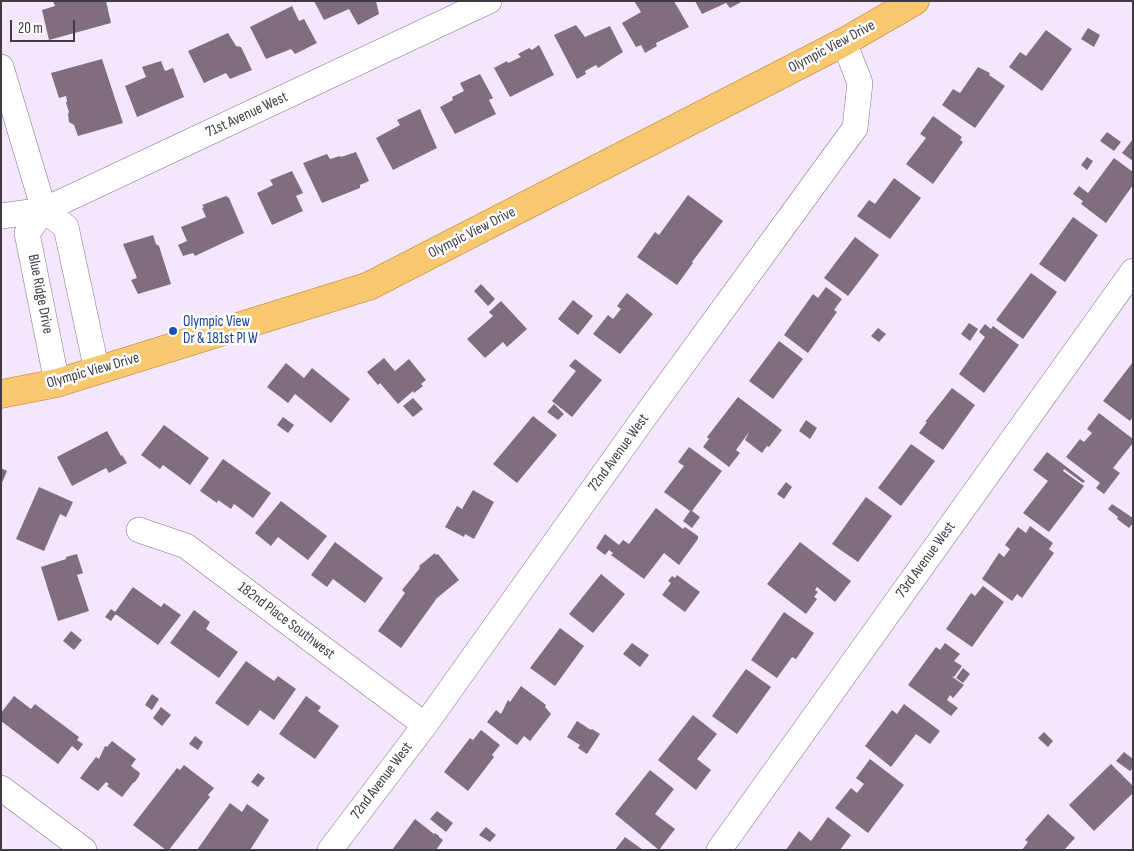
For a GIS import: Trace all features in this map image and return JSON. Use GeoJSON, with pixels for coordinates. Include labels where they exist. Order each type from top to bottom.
{"type":"FeatureCollection","features":[{"type":"Feature","properties":{"kind":"main road","name":"Olympic View Drive"},"geometry":{"type":"LineString","coordinates":[[1,394],[57,383],[98,371],[369,286],[844,42],[914,1]]}},
{"type":"Feature","properties":{"kind":"street","name":"71st Avenue West"},"geometry":{"type":"LineString","coordinates":[[1,216],[44,210],[490,1]]}},
{"type":"Feature","properties":{"kind":"street","name":"72nd Avenue West"},"geometry":{"type":"LineString","coordinates":[[330,850],[425,725],[643,419],[855,128],[860,83],[844,42]]}},
{"type":"Feature","properties":{"kind":"street"},"geometry":{"type":"LineString","coordinates":[[1,67],[44,210],[66,227],[98,371]]}},
{"type":"Feature","properties":{"kind":"street","name":"Blue Ridge Drive"},"geometry":{"type":"LineString","coordinates":[[44,210],[28,233],[57,383]]}},
{"type":"Feature","properties":{"kind":"street","name":"73rd Avenue West"},"geometry":{"type":"LineString","coordinates":[[719,850],[1133,271]]}},
{"type":"Feature","properties":{"kind":"street","name":"182nd Place Southwest"},"geometry":{"type":"LineString","coordinates":[[139,530],[186,546],[425,725]]}},
{"type":"Feature","properties":{"kind":"street"},"geometry":{"type":"LineString","coordinates":[[1,788],[84,850]]}},
{"type":"Feature","properties":{"kind":"building"},"geometry":{"type":"Polygon","coordinates":[[[53,1],[106,1],[111,23],[49,40],[42,10],[55,6],[53,1]]]}},
{"type":"Feature","properties":{"kind":"building"},"geometry":{"type":"Polygon","coordinates":[[[314,1],[376,1],[379,14],[358,25],[349,9],[324,20],[314,1]]]}},
{"type":"Feature","properties":{"kind":"building"},"geometry":{"type":"Polygon","coordinates":[[[634,1],[674,1],[689,27],[656,43],[657,46],[645,53],[641,45],[636,47],[622,23],[641,12],[634,1]]]}},
{"type":"Feature","properties":{"kind":"building"},"geometry":{"type":"Polygon","coordinates":[[[695,1],[743,1],[730,8],[726,3],[702,14],[695,1]]]}},
{"type":"Feature","properties":{"kind":"building"},"geometry":{"type":"Polygon","coordinates":[[[292,6],[299,21],[304,19],[317,43],[295,54],[291,49],[266,59],[250,27],[292,6]]]}},
{"type":"Feature","properties":{"kind":"building"},"geometry":{"type":"Polygon","coordinates":[[[576,25],[585,37],[610,26],[623,52],[598,68],[596,65],[585,71],[586,74],[577,79],[554,35],[576,25]]]}},
{"type":"Feature","properties":{"kind":"building"},"geometry":{"type":"Polygon","coordinates":[[[1088,28],[1100,35],[1094,47],[1081,39],[1088,28]]]}},
{"type":"Feature","properties":{"kind":"building"},"geometry":{"type":"Polygon","coordinates":[[[1046,30],[1072,49],[1042,91],[1009,67],[1020,52],[1026,56],[1046,30]]]}},
{"type":"Feature","properties":{"kind":"building"},"geometry":{"type":"Polygon","coordinates":[[[228,33],[236,46],[241,47],[252,70],[230,79],[226,73],[204,83],[188,51],[228,33]]]}},
{"type":"Feature","properties":{"kind":"building"},"geometry":{"type":"Polygon","coordinates":[[[539,45],[554,75],[510,97],[494,68],[507,61],[508,63],[521,57],[518,54],[529,48],[532,50],[539,45]]]}},
{"type":"Feature","properties":{"kind":"building"},"geometry":{"type":"Polygon","coordinates":[[[102,59],[123,123],[78,136],[74,125],[69,122],[66,96],[59,98],[51,73],[102,59]]]}},
{"type":"Feature","properties":{"kind":"building"},"geometry":{"type":"Polygon","coordinates":[[[161,61],[165,71],[173,68],[184,97],[137,117],[125,86],[146,77],[142,67],[161,61]]]}},
{"type":"Feature","properties":{"kind":"building"},"geometry":{"type":"Polygon","coordinates":[[[978,67],[990,73],[989,75],[1005,86],[975,128],[942,105],[953,89],[960,93],[978,67]]]}},
{"type":"Feature","properties":{"kind":"building"},"geometry":{"type":"Polygon","coordinates":[[[480,74],[493,98],[489,100],[496,114],[455,134],[440,107],[453,100],[452,97],[464,91],[460,83],[480,74]]]}},
{"type":"Feature","properties":{"kind":"building"},"geometry":{"type":"Polygon","coordinates":[[[420,109],[437,148],[393,170],[376,138],[400,125],[397,120],[420,109]]]}},
{"type":"Feature","properties":{"kind":"building"},"geometry":{"type":"Polygon","coordinates":[[[933,116],[962,137],[960,140],[963,142],[933,184],[906,164],[926,138],[920,134],[933,116]]]}},
{"type":"Feature","properties":{"kind":"building"},"geometry":{"type":"Polygon","coordinates":[[[1107,132],[1121,142],[1114,151],[1100,141],[1107,132]]]}},
{"type":"Feature","properties":{"kind":"building"},"geometry":{"type":"Polygon","coordinates":[[[1133,139],[1133,161],[1122,153],[1133,139]]]}},
{"type":"Feature","properties":{"kind":"building"},"geometry":{"type":"Polygon","coordinates":[[[356,152],[369,181],[360,185],[360,188],[322,203],[303,163],[327,154],[330,159],[356,152]]]}},
{"type":"Feature","properties":{"kind":"building"},"geometry":{"type":"Polygon","coordinates":[[[1087,157],[1093,161],[1087,170],[1081,165],[1087,157]]]}},
{"type":"Feature","properties":{"kind":"building"},"geometry":{"type":"Polygon","coordinates":[[[1114,158],[1133,172],[1133,185],[1106,223],[1081,204],[1083,201],[1073,194],[1079,186],[1088,193],[1114,158]]]}},
{"type":"Feature","properties":{"kind":"building"},"geometry":{"type":"Polygon","coordinates":[[[292,171],[303,193],[296,196],[303,211],[272,225],[257,193],[273,185],[270,180],[292,171]]]}},
{"type":"Feature","properties":{"kind":"building"},"geometry":{"type":"Polygon","coordinates":[[[894,178],[921,198],[890,239],[857,216],[869,200],[875,204],[894,178]]]}},
{"type":"Feature","properties":{"kind":"building"},"geometry":{"type":"Polygon","coordinates":[[[688,195],[723,221],[677,285],[637,257],[655,232],[659,235],[688,195]]]}},
{"type":"Feature","properties":{"kind":"building"},"geometry":{"type":"Polygon","coordinates":[[[226,196],[229,198],[244,233],[195,256],[193,253],[183,256],[178,245],[187,241],[181,227],[206,217],[202,205],[226,196]]]}},
{"type":"Feature","properties":{"kind":"building"},"geometry":{"type":"Polygon","coordinates":[[[1073,217],[1098,235],[1065,282],[1039,264],[1073,217]]]}},
{"type":"Feature","properties":{"kind":"building"},"geometry":{"type":"Polygon","coordinates":[[[153,235],[156,244],[159,246],[171,284],[138,294],[131,280],[137,278],[123,244],[153,235]]]}},
{"type":"Feature","properties":{"kind":"building"},"geometry":{"type":"Polygon","coordinates":[[[855,237],[879,255],[848,296],[824,278],[855,237]]]}},
{"type":"Feature","properties":{"kind":"building"},"geometry":{"type":"Polygon","coordinates":[[[1031,273],[1057,292],[1023,339],[996,320],[1031,273]]]}},
{"type":"Feature","properties":{"kind":"building"},"geometry":{"type":"Polygon","coordinates":[[[481,284],[495,299],[488,306],[474,291],[481,284]]]}},
{"type":"Feature","properties":{"kind":"building"},"geometry":{"type":"Polygon","coordinates":[[[826,287],[842,299],[834,310],[837,312],[808,353],[784,335],[813,294],[818,298],[826,287]]]}},
{"type":"Feature","properties":{"kind":"building"},"geometry":{"type":"Polygon","coordinates":[[[627,293],[653,314],[620,354],[593,334],[608,315],[613,319],[621,309],[617,306],[627,293]]]}},
{"type":"Feature","properties":{"kind":"building"},"geometry":{"type":"Polygon","coordinates":[[[573,300],[593,316],[578,335],[558,319],[573,300]]]}},
{"type":"Feature","properties":{"kind":"building"},"geometry":{"type":"Polygon","coordinates":[[[501,301],[527,329],[507,347],[503,342],[485,358],[467,339],[493,316],[489,312],[501,301]]]}},
{"type":"Feature","properties":{"kind":"building"},"geometry":{"type":"Polygon","coordinates":[[[969,323],[978,329],[970,341],[961,334],[969,323]]]}},
{"type":"Feature","properties":{"kind":"building"},"geometry":{"type":"Polygon","coordinates":[[[985,324],[991,329],[993,326],[1019,345],[984,393],[959,374],[985,337],[979,332],[985,324]]]}},
{"type":"Feature","properties":{"kind":"building"},"geometry":{"type":"Polygon","coordinates":[[[878,328],[886,334],[879,342],[871,336],[878,328]]]}},
{"type":"Feature","properties":{"kind":"building"},"geometry":{"type":"Polygon","coordinates":[[[779,341],[803,359],[773,399],[749,381],[779,341]]]}},
{"type":"Feature","properties":{"kind":"building"},"geometry":{"type":"Polygon","coordinates":[[[384,358],[395,371],[409,359],[426,380],[421,384],[423,386],[414,393],[413,391],[398,404],[380,383],[378,385],[367,372],[384,358]]]}},
{"type":"Feature","properties":{"kind":"building"},"geometry":{"type":"Polygon","coordinates":[[[575,359],[602,380],[572,417],[552,401],[576,371],[569,366],[575,359]]]}},
{"type":"Feature","properties":{"kind":"building"},"geometry":{"type":"Polygon","coordinates":[[[1133,362],[1133,417],[1130,421],[1103,401],[1133,362]]]}},
{"type":"Feature","properties":{"kind":"building"},"geometry":{"type":"Polygon","coordinates":[[[286,363],[304,378],[312,368],[350,399],[331,423],[295,394],[288,403],[267,387],[286,363]]]}},
{"type":"Feature","properties":{"kind":"building"},"geometry":{"type":"Polygon","coordinates":[[[952,388],[975,405],[943,450],[919,433],[927,422],[925,422],[952,388]]]}},
{"type":"Feature","properties":{"kind":"building"},"geometry":{"type":"Polygon","coordinates":[[[738,397],[782,430],[762,453],[745,440],[749,432],[736,450],[740,453],[729,467],[703,447],[709,439],[707,437],[738,397]]]}},
{"type":"Feature","properties":{"kind":"building"},"geometry":{"type":"Polygon","coordinates":[[[413,398],[423,409],[413,417],[403,406],[413,398]]]}},
{"type":"Feature","properties":{"kind":"building"},"geometry":{"type":"Polygon","coordinates":[[[554,404],[564,414],[558,420],[547,412],[554,404]]]}},
{"type":"Feature","properties":{"kind":"building"},"geometry":{"type":"Polygon","coordinates":[[[1099,413],[1133,439],[1133,443],[1113,468],[1120,473],[1104,494],[1096,488],[1100,483],[1066,457],[1080,439],[1084,442],[1092,433],[1087,429],[1099,413]]]}},
{"type":"Feature","properties":{"kind":"building"},"geometry":{"type":"Polygon","coordinates":[[[533,416],[557,435],[517,483],[493,464],[533,416]]]}},
{"type":"Feature","properties":{"kind":"building"},"geometry":{"type":"Polygon","coordinates":[[[283,417],[294,425],[288,433],[277,425],[283,417]]]}},
{"type":"Feature","properties":{"kind":"building"},"geometry":{"type":"Polygon","coordinates":[[[806,420],[817,428],[810,439],[799,431],[806,420]]]}},
{"type":"Feature","properties":{"kind":"building"},"geometry":{"type":"Polygon","coordinates":[[[164,425],[209,458],[190,485],[163,465],[160,469],[141,455],[164,425]]]}},
{"type":"Feature","properties":{"kind":"building"},"geometry":{"type":"Polygon","coordinates":[[[107,431],[127,463],[109,473],[106,468],[72,486],[57,457],[107,431]]]}},
{"type":"Feature","properties":{"kind":"building"},"geometry":{"type":"Polygon","coordinates":[[[911,444],[935,461],[901,506],[878,488],[911,444]]]}},
{"type":"Feature","properties":{"kind":"building"},"geometry":{"type":"Polygon","coordinates":[[[689,447],[722,471],[692,511],[700,517],[692,528],[683,521],[690,511],[664,492],[684,466],[678,462],[689,447]]]}},
{"type":"Feature","properties":{"kind":"building"},"geometry":{"type":"Polygon","coordinates":[[[1047,452],[1085,481],[1083,483],[1064,469],[1063,471],[1084,486],[1049,532],[1023,513],[1048,481],[1033,470],[1047,452]]]}},
{"type":"Feature","properties":{"kind":"building"},"geometry":{"type":"Polygon","coordinates":[[[223,459],[271,493],[253,518],[234,504],[231,509],[218,500],[217,503],[200,491],[223,459]]]}},
{"type":"Feature","properties":{"kind":"building"},"geometry":{"type":"Polygon","coordinates":[[[1,468],[7,471],[1,485],[1,468]]]}},
{"type":"Feature","properties":{"kind":"building"},"geometry":{"type":"Polygon","coordinates":[[[786,482],[792,487],[784,499],[777,494],[786,482]]]}},
{"type":"Feature","properties":{"kind":"building"},"geometry":{"type":"Polygon","coordinates":[[[39,487],[73,502],[66,517],[60,514],[44,551],[16,539],[39,487]]]}},
{"type":"Feature","properties":{"kind":"building"},"geometry":{"type":"Polygon","coordinates":[[[473,490],[494,502],[474,539],[465,534],[464,537],[445,527],[457,506],[462,509],[473,490]]]}},
{"type":"Feature","properties":{"kind":"building"},"geometry":{"type":"Polygon","coordinates":[[[866,497],[892,516],[858,562],[832,544],[866,497]]]}},
{"type":"Feature","properties":{"kind":"building"},"geometry":{"type":"Polygon","coordinates":[[[281,501],[327,536],[308,560],[278,537],[271,546],[255,533],[281,501]]]}},
{"type":"Feature","properties":{"kind":"building"},"geometry":{"type":"Polygon","coordinates":[[[1112,504],[1133,518],[1133,523],[1129,528],[1108,509],[1112,504]]]}},
{"type":"Feature","properties":{"kind":"building"},"geometry":{"type":"Polygon","coordinates":[[[656,508],[683,529],[685,527],[698,536],[698,539],[679,565],[664,553],[644,579],[611,555],[613,553],[609,550],[605,555],[596,548],[605,534],[619,545],[623,540],[629,544],[656,508]]]}},
{"type":"Feature","properties":{"kind":"building"},"geometry":{"type":"Polygon","coordinates":[[[1030,526],[1053,543],[1049,549],[1054,553],[1022,598],[1017,594],[1012,601],[982,579],[999,553],[1004,557],[1010,549],[1005,545],[1018,527],[1026,533],[1030,526]]]}},
{"type":"Feature","properties":{"kind":"building"},"geometry":{"type":"Polygon","coordinates":[[[335,542],[383,578],[365,603],[333,579],[327,587],[311,575],[335,542]]]}},
{"type":"Feature","properties":{"kind":"building"},"geometry":{"type":"Polygon","coordinates":[[[800,542],[851,581],[835,602],[817,587],[815,590],[818,592],[814,597],[817,599],[806,614],[767,584],[800,542]]]}},
{"type":"Feature","properties":{"kind":"building"},"geometry":{"type":"Polygon","coordinates":[[[435,553],[436,555],[438,554],[459,580],[437,598],[401,648],[378,631],[405,593],[402,590],[420,568],[419,566],[435,553]]]}},
{"type":"Feature","properties":{"kind":"building"},"geometry":{"type":"Polygon","coordinates":[[[77,554],[83,573],[77,575],[89,611],[58,621],[41,567],[77,554]]]}},
{"type":"Feature","properties":{"kind":"building"},"geometry":{"type":"Polygon","coordinates":[[[601,574],[625,594],[593,633],[569,614],[601,574]]]}},
{"type":"Feature","properties":{"kind":"building"},"geometry":{"type":"Polygon","coordinates":[[[677,575],[700,592],[685,612],[662,595],[671,583],[668,581],[672,576],[675,578],[677,575]]]}},
{"type":"Feature","properties":{"kind":"building"},"geometry":{"type":"Polygon","coordinates":[[[983,586],[1004,602],[972,647],[946,629],[971,593],[975,596],[983,586]]]}},
{"type":"Feature","properties":{"kind":"building"},"geometry":{"type":"Polygon","coordinates":[[[133,587],[161,607],[164,603],[181,615],[158,645],[117,615],[111,621],[105,617],[111,609],[115,612],[133,587]]]}},
{"type":"Feature","properties":{"kind":"building"},"geometry":{"type":"Polygon","coordinates":[[[194,610],[210,622],[206,629],[238,652],[219,678],[170,643],[194,610]]]}},
{"type":"Feature","properties":{"kind":"building"},"geometry":{"type":"Polygon","coordinates":[[[784,612],[814,633],[796,659],[792,657],[777,678],[751,660],[784,612]]]}},
{"type":"Feature","properties":{"kind":"building"},"geometry":{"type":"Polygon","coordinates":[[[560,628],[584,646],[555,686],[530,668],[560,628]]]}},
{"type":"Feature","properties":{"kind":"building"},"geometry":{"type":"Polygon","coordinates":[[[71,631],[82,640],[74,650],[63,641],[71,631]]]}},
{"type":"Feature","properties":{"kind":"building"},"geometry":{"type":"Polygon","coordinates":[[[632,643],[649,655],[640,667],[623,654],[632,643]]]}},
{"type":"Feature","properties":{"kind":"building"},"geometry":{"type":"Polygon","coordinates":[[[945,643],[960,654],[954,661],[962,666],[954,677],[951,676],[964,685],[953,698],[950,695],[947,700],[958,708],[951,716],[908,685],[936,647],[940,650],[945,643]]]}},
{"type":"Feature","properties":{"kind":"building"},"geometry":{"type":"Polygon","coordinates":[[[246,661],[274,681],[278,676],[296,689],[274,720],[260,710],[248,726],[215,703],[246,661]]]}},
{"type":"Feature","properties":{"kind":"building"},"geometry":{"type":"Polygon","coordinates":[[[963,668],[970,674],[963,683],[956,678],[963,668]]]}},
{"type":"Feature","properties":{"kind":"building"},"geometry":{"type":"Polygon","coordinates":[[[746,669],[771,687],[737,734],[712,716],[746,669]]]}},
{"type":"Feature","properties":{"kind":"building"},"geometry":{"type":"Polygon","coordinates":[[[521,686],[546,705],[545,707],[551,714],[530,741],[524,736],[517,745],[487,722],[496,710],[501,714],[508,700],[510,702],[521,686]]]}},
{"type":"Feature","properties":{"kind":"building"},"geometry":{"type":"Polygon","coordinates":[[[152,694],[159,699],[152,710],[145,705],[152,694]]]}},
{"type":"Feature","properties":{"kind":"building"},"geometry":{"type":"Polygon","coordinates":[[[14,696],[31,709],[35,704],[79,737],[77,740],[83,744],[78,751],[72,746],[58,764],[1,721],[1,713],[14,696]]]}},
{"type":"Feature","properties":{"kind":"building"},"geometry":{"type":"Polygon","coordinates":[[[306,696],[321,707],[318,711],[339,726],[315,759],[279,734],[306,696]]]}},
{"type":"Feature","properties":{"kind":"building"},"geometry":{"type":"Polygon","coordinates":[[[904,704],[940,731],[930,744],[916,734],[891,767],[865,746],[892,710],[897,714],[904,704]]]}},
{"type":"Feature","properties":{"kind":"building"},"geometry":{"type":"Polygon","coordinates":[[[161,707],[171,715],[162,726],[153,718],[161,707]]]}},
{"type":"Feature","properties":{"kind":"building"},"geometry":{"type":"Polygon","coordinates":[[[693,715],[717,734],[697,759],[711,770],[696,790],[658,760],[693,715]]]}},
{"type":"Feature","properties":{"kind":"building"},"geometry":{"type":"Polygon","coordinates":[[[577,721],[600,734],[587,754],[578,748],[580,745],[567,737],[577,721]]]}},
{"type":"Feature","properties":{"kind":"building"},"geometry":{"type":"Polygon","coordinates":[[[481,730],[500,745],[492,755],[494,757],[468,791],[444,772],[470,738],[473,740],[481,730]]]}},
{"type":"Feature","properties":{"kind":"building"},"geometry":{"type":"Polygon","coordinates":[[[1044,732],[1053,741],[1048,747],[1038,738],[1044,732]]]}},
{"type":"Feature","properties":{"kind":"building"},"geometry":{"type":"Polygon","coordinates":[[[195,736],[203,742],[198,750],[189,744],[195,736]]]}},
{"type":"Feature","properties":{"kind":"building"},"geometry":{"type":"Polygon","coordinates":[[[112,741],[136,759],[131,766],[140,773],[122,797],[107,786],[109,784],[106,782],[98,791],[80,778],[96,757],[99,759],[105,746],[107,747],[112,741]]]}},
{"type":"Feature","properties":{"kind":"building"},"geometry":{"type":"Polygon","coordinates":[[[1124,752],[1133,759],[1133,768],[1130,771],[1116,761],[1124,752]]]}},
{"type":"Feature","properties":{"kind":"building"},"geometry":{"type":"Polygon","coordinates":[[[870,759],[904,785],[868,833],[835,808],[851,788],[857,793],[864,784],[856,778],[870,759]]]}},
{"type":"Feature","properties":{"kind":"building"},"geometry":{"type":"Polygon","coordinates":[[[1111,764],[1133,786],[1133,793],[1094,831],[1069,805],[1111,764]]]}},
{"type":"Feature","properties":{"kind":"building"},"geometry":{"type":"Polygon","coordinates":[[[184,765],[214,788],[208,795],[210,797],[169,850],[166,850],[133,825],[177,768],[180,770],[184,765]]]}},
{"type":"Feature","properties":{"kind":"building"},"geometry":{"type":"Polygon","coordinates":[[[650,770],[674,789],[655,814],[675,829],[659,850],[615,814],[650,770]]]}},
{"type":"Feature","properties":{"kind":"building"},"geometry":{"type":"Polygon","coordinates":[[[258,773],[265,778],[258,787],[251,782],[258,773]]]}},
{"type":"Feature","properties":{"kind":"building"},"geometry":{"type":"Polygon","coordinates":[[[230,803],[242,812],[247,804],[269,820],[250,850],[197,850],[230,803]]]}},
{"type":"Feature","properties":{"kind":"building"},"geometry":{"type":"Polygon","coordinates":[[[437,811],[453,823],[446,832],[430,819],[437,811]]]}},
{"type":"Feature","properties":{"kind":"building"},"geometry":{"type":"Polygon","coordinates":[[[1048,814],[1075,838],[1064,850],[1022,850],[1028,842],[1025,840],[1048,814]]]}},
{"type":"Feature","properties":{"kind":"building"},"geometry":{"type":"Polygon","coordinates":[[[828,817],[851,835],[840,850],[786,850],[799,831],[811,841],[828,817]]]}},
{"type":"Feature","properties":{"kind":"building"},"geometry":{"type":"Polygon","coordinates":[[[415,819],[443,840],[436,850],[392,850],[415,819]]]}},
{"type":"Feature","properties":{"kind":"building"},"geometry":{"type":"Polygon","coordinates":[[[486,827],[496,835],[490,842],[479,835],[486,827]]]}},
{"type":"Feature","properties":{"kind":"building"},"geometry":{"type":"Polygon","coordinates":[[[625,837],[643,850],[615,850],[625,837]]]}},
{"type":"Feature","properties":{"kind":"place","name":"Olympic View Dr & 181st Pl W"},"geometry":{"type":"Point","coordinates":[173,331]}}]}
